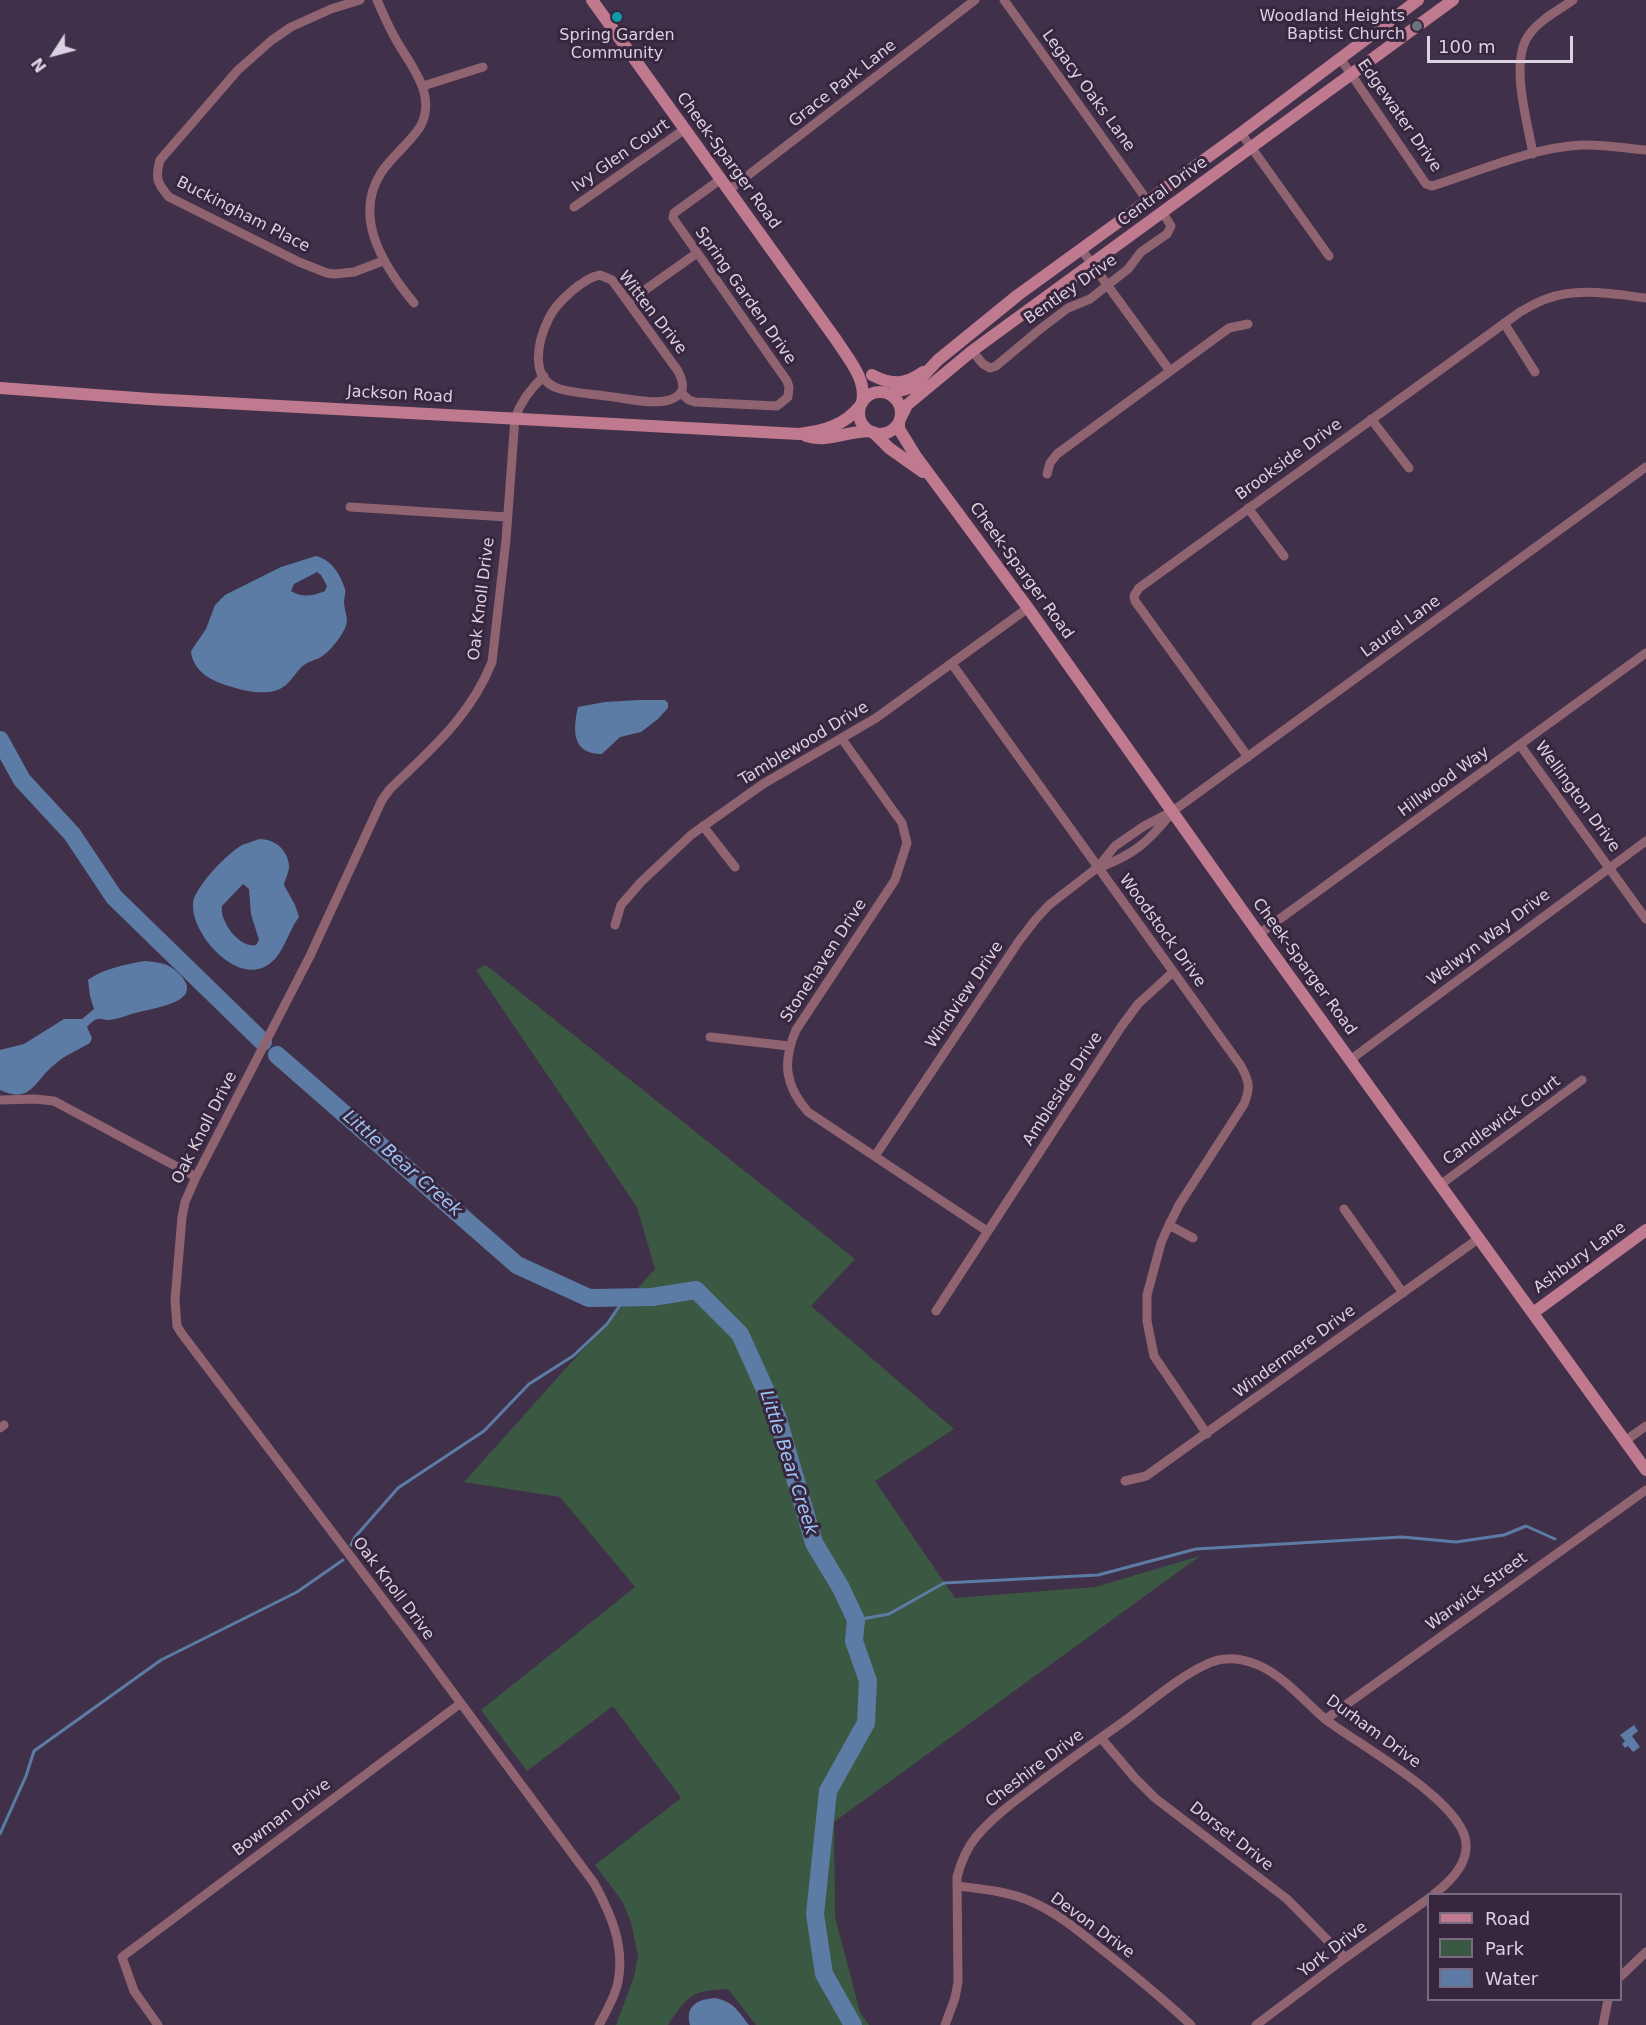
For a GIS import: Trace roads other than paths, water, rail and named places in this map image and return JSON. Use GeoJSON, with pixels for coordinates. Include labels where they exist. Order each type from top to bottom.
{"type":"FeatureCollection","features":[{"type":"Feature","properties":{"kind":"main road","name":"Cheek-Sparger Road"},"geometry":{"type":"LineString","coordinates":[[592,0],[837,341],[862,384],[864,394],[861,404]]}},
{"type":"Feature","properties":{"kind":"main road","name":"Central Drive"},"geometry":{"type":"LineString","coordinates":[[888,394],[913,387],[938,360],[1018,295],[1419,0]]}},
{"type":"Feature","properties":{"kind":"main road","name":"Central Drive"},"geometry":{"type":"LineString","coordinates":[[899,420],[908,405],[972,351],[1453,0]]}},
{"type":"Feature","properties":{"kind":"main road","name":"Cheek-Sparger Road"},"geometry":{"type":"LineString","coordinates":[[837,341],[888,394]]}},
{"type":"Feature","properties":{"kind":"main road"},"geometry":{"type":"LineString","coordinates":[[872,375],[886,382],[905,381],[917,376],[938,360]]}},
{"type":"Feature","properties":{"kind":"main road","name":"Jackson Road"},"geometry":{"type":"LineString","coordinates":[[0,388],[150,399],[799,434],[817,432],[838,425],[852,416],[861,404]]}},
{"type":"Feature","properties":{"kind":"main road"},"geometry":{"type":"LineString","coordinates":[[876,392],[888,394],[898,402],[899,420],[890,431],[879,433],[871,431],[862,422],[861,404],[865,398],[876,392]]}},
{"type":"Feature","properties":{"kind":"main road","name":"Cheek-Sparger Road"},"geometry":{"type":"LineString","coordinates":[[899,420],[899,429],[906,441],[1646,1470]]}},
{"type":"Feature","properties":{"kind":"main road","name":"Cheek-Sparger Road"},"geometry":{"type":"LineString","coordinates":[[871,431],[889,448],[936,482]]}},
{"type":"Feature","properties":{"kind":"main road","name":"Jackson Road"},"geometry":{"type":"LineString","coordinates":[[799,434],[817,440],[871,431]]}},
{"type":"Feature","properties":{"kind":"main road","name":"Ashbury Lane"},"geometry":{"type":"LineString","coordinates":[[1533,1313],[1646,1230]]}},
{"type":"Feature","properties":{"kind":"street","name":"Buckingham Place"},"geometry":{"type":"LineString","coordinates":[[360,0],[330,9],[291,27],[254,55],[238,70],[160,160],[156,174],[161,187],[169,197],[299,262],[327,273],[354,272],[383,261]]}},
{"type":"Feature","properties":{"kind":"street"},"geometry":{"type":"LineString","coordinates":[[378,0],[394,37],[423,86],[426,104],[424,121],[415,135],[379,175],[371,198],[370,221],[383,261],[397,283],[414,303]]}},
{"type":"Feature","properties":{"kind":"street","name":"Grace Park Lane"},"geometry":{"type":"LineString","coordinates":[[729,190],[975,0]]}},
{"type":"Feature","properties":{"kind":"street","name":"Legacy Oaks Lane"},"geometry":{"type":"LineString","coordinates":[[1004,0],[1148,200]]}},
{"type":"Feature","properties":{"kind":"street"},"geometry":{"type":"LineString","coordinates":[[1533,154],[1521,85],[1522,48],[1529,34],[1573,0]]}},
{"type":"Feature","properties":{"kind":"street","name":"Edgewater Drive"},"geometry":{"type":"LineString","coordinates":[[1340,58],[1426,184],[1432,186],[1533,154],[1579,145],[1646,150]]}},
{"type":"Feature","properties":{"kind":"street"},"geometry":{"type":"LineString","coordinates":[[423,86],[483,67]]}},
{"type":"Feature","properties":{"kind":"street","name":"Ivy Glen Court"},"geometry":{"type":"LineString","coordinates":[[574,207],[685,129]]}},
{"type":"Feature","properties":{"kind":"street"},"geometry":{"type":"LineString","coordinates":[[1241,133],[1329,256]]}},
{"type":"Feature","properties":{"kind":"street","name":"Spring Garden Drive"},"geometry":{"type":"LineString","coordinates":[[681,393],[695,402],[773,407],[782,404],[789,392],[787,381],[696,253],[672,215],[721,179]]}},
{"type":"Feature","properties":{"kind":"street","name":"Bentley Drive"},"geometry":{"type":"LineString","coordinates":[[972,351],[983,364],[990,368],[996,366],[1068,308],[1090,298],[1128,269],[1141,252],[1167,234],[1171,226],[1163,213]]}},
{"type":"Feature","properties":{"kind":"street"},"geometry":{"type":"LineString","coordinates":[[1081,249],[1170,371]]}},
{"type":"Feature","properties":{"kind":"street"},"geometry":{"type":"LineString","coordinates":[[628,302],[696,253]]}},
{"type":"Feature","properties":{"kind":"street","name":"Witten Drive"},"geometry":{"type":"LineString","coordinates":[[544,376],[537,361],[540,341],[550,315],[564,299],[588,279],[600,275],[612,280],[678,370],[682,383],[681,393]]}},
{"type":"Feature","properties":{"kind":"street","name":"Brookside Drive"},"geometry":{"type":"LineString","coordinates":[[1248,757],[1135,601],[1134,596],[1139,588],[1520,312],[1546,298],[1573,292],[1597,292],[1646,298]]}},
{"type":"Feature","properties":{"kind":"street"},"geometry":{"type":"LineString","coordinates":[[1504,323],[1535,372]]}},
{"type":"Feature","properties":{"kind":"street"},"geometry":{"type":"LineString","coordinates":[[1047,474],[1050,463],[1058,454],[1229,328],[1248,324]]}},
{"type":"Feature","properties":{"kind":"street"},"geometry":{"type":"LineString","coordinates":[[514,418],[527,393],[544,376],[558,389],[652,402],[666,401],[681,393]]}},
{"type":"Feature","properties":{"kind":"street","name":"Oak Knoll Drive"},"geometry":{"type":"LineString","coordinates":[[514,418],[507,517],[492,662],[484,681],[464,714],[390,789],[382,800],[310,956],[185,1202],[175,1300],[177,1326],[594,1883],[609,1911],[621,1953],[618,1983],[599,2025]]}},
{"type":"Feature","properties":{"kind":"street"},"geometry":{"type":"LineString","coordinates":[[1371,419],[1409,468]]}},
{"type":"Feature","properties":{"kind":"street","name":"Laurel Lane"},"geometry":{"type":"LineString","coordinates":[[1173,811],[1646,467]]}},
{"type":"Feature","properties":{"kind":"street"},"geometry":{"type":"LineString","coordinates":[[350,507],[507,517]]}},
{"type":"Feature","properties":{"kind":"street"},"geometry":{"type":"LineString","coordinates":[[1248,508],[1284,556]]}},
{"type":"Feature","properties":{"kind":"street","name":"Tamblewood Drive"},"geometry":{"type":"LineString","coordinates":[[615,924],[621,905],[641,882],[669,854],[703,826],[763,783],[876,718],[1028,608]]}},
{"type":"Feature","properties":{"kind":"street","name":"Hillwood Way"},"geometry":{"type":"LineString","coordinates":[[1259,934],[1646,653]]}},
{"type":"Feature","properties":{"kind":"street","name":"Woodstock Drive"},"geometry":{"type":"LineString","coordinates":[[952,664],[1241,1066],[1248,1080],[1248,1094],[1244,1104],[1179,1205],[1169,1225],[1161,1243],[1147,1295],[1147,1321],[1154,1356],[1207,1434]]}},
{"type":"Feature","properties":{"kind":"street","name":"Stonehaven Drive"},"geometry":{"type":"LineString","coordinates":[[842,739],[902,824],[907,843],[895,880],[796,1030],[789,1046],[788,1072],[794,1092],[808,1112],[987,1231]]}},
{"type":"Feature","properties":{"kind":"street","name":"Wellington Drive"},"geometry":{"type":"LineString","coordinates":[[1520,745],[1646,919]]}},
{"type":"Feature","properties":{"kind":"street","name":"Windview Drive"},"geometry":{"type":"LineString","coordinates":[[875,1156],[1030,926],[1049,905],[1098,867],[1115,846],[1144,825],[1173,811]]}},
{"type":"Feature","properties":{"kind":"street","name":"Windview Drive"},"geometry":{"type":"LineString","coordinates":[[1098,867],[1123,859],[1151,838],[1173,811]]}},
{"type":"Feature","properties":{"kind":"street"},"geometry":{"type":"LineString","coordinates":[[703,826],[735,867]]}},
{"type":"Feature","properties":{"kind":"street","name":"Welwyn Way Drive"},"geometry":{"type":"LineString","coordinates":[[1350,1060],[1646,841]]}},
{"type":"Feature","properties":{"kind":"street","name":"Ambleside Drive"},"geometry":{"type":"LineString","coordinates":[[936,1311],[1133,1012],[1154,988],[1173,972]]}},
{"type":"Feature","properties":{"kind":"street"},"geometry":{"type":"LineString","coordinates":[[710,1037],[789,1046]]}},
{"type":"Feature","properties":{"kind":"street","name":"Candlewick Court"},"geometry":{"type":"LineString","coordinates":[[1440,1185],[1582,1080]]}},
{"type":"Feature","properties":{"kind":"street"},"geometry":{"type":"LineString","coordinates":[[0,1100],[54,1101],[196,1178]]}},
{"type":"Feature","properties":{"kind":"street"},"geometry":{"type":"LineString","coordinates":[[1344,1209],[1403,1293]]}},
{"type":"Feature","properties":{"kind":"street"},"geometry":{"type":"LineString","coordinates":[[1169,1225],[1193,1238]]}},
{"type":"Feature","properties":{"kind":"street","name":"Windermere Drive"},"geometry":{"type":"LineString","coordinates":[[1125,1481],[1146,1476],[1478,1239]]}},
{"type":"Feature","properties":{"kind":"street"},"geometry":{"type":"LineString","coordinates":[[1626,1441],[1646,1426]]}},
{"type":"Feature","properties":{"kind":"street","name":"Warwick Street"},"geometry":{"type":"LineString","coordinates":[[1326,1719],[1646,1490]]}},
{"type":"Feature","properties":{"kind":"street","name":"Durham Drive"},"geometry":{"type":"LineString","coordinates":[[1216,1661],[1227,1659],[1259,1665],[1291,1688],[1326,1719],[1421,1785],[1456,1819],[1466,1842],[1464,1860],[1458,1870],[1435,1893]]}},
{"type":"Feature","properties":{"kind":"street","name":"Cheshire Drive"},"geometry":{"type":"LineString","coordinates":[[945,2025],[958,1982],[957,1877],[964,1855],[975,1838],[1000,1812],[1101,1737],[1178,1682],[1216,1661]]}},
{"type":"Feature","properties":{"kind":"street","name":"Bowman Drive"},"geometry":{"type":"LineString","coordinates":[[158,2025],[134,1991],[122,1957],[461,1703]]}},
{"type":"Feature","properties":{"kind":"street","name":"Dorset Drive"},"geometry":{"type":"LineString","coordinates":[[1101,1737],[1155,1798],[1287,1899],[1345,1958]]}},
{"type":"Feature","properties":{"kind":"street","name":"Devon Drive"},"geometry":{"type":"LineString","coordinates":[[957,1886],[1012,1895],[1044,1908],[1068,1923],[1120,1964],[1191,2025]]}},
{"type":"Feature","properties":{"kind":"street","name":"York Drive"},"geometry":{"type":"LineString","coordinates":[[1256,2025],[1427,1900]]}},
{"type":"Feature","properties":{"kind":"street"},"geometry":{"type":"LineString","coordinates":[[1622,1975],[1646,1952]]}},
{"type":"Feature","properties":{"kind":"street"},"geometry":{"type":"LineString","coordinates":[[1603,2025],[1608,2001]]}},
{"type":"Feature","properties":{"kind":"water"},"geometry":{"type":"Polygon","coordinates":[[[316,556],[335,568],[345,591],[344,603],[347,617],[347,623],[340,637],[327,653],[308,662],[286,685],[271,692],[245,690],[210,678],[197,667],[191,651],[206,629],[215,605],[225,595],[281,567],[316,556]],[[317,572],[294,584],[291,591],[308,596],[325,591],[327,586],[317,572]]]}},
{"type":"Feature","properties":{"kind":"water"},"geometry":{"type":"Polygon","coordinates":[[[665,700],[668,708],[641,732],[620,737],[602,754],[584,750],[579,745],[575,732],[578,707],[605,702],[665,700]]]}},
{"type":"Feature","properties":{"kind":"water"},"geometry":{"type":"Polygon","coordinates":[[[259,839],[275,843],[286,855],[289,869],[284,885],[299,917],[272,962],[254,970],[241,968],[217,953],[199,928],[194,916],[193,904],[205,880],[221,863],[242,845],[259,839]],[[243,884],[222,906],[222,912],[227,926],[237,938],[244,943],[256,945],[259,940],[251,914],[249,889],[243,884]]]}},
{"type":"Feature","properties":{"kind":"water"},"geometry":{"type":"Polygon","coordinates":[[[145,961],[165,964],[175,970],[184,980],[187,989],[185,995],[158,1008],[115,1019],[95,1020],[87,1027],[92,1038],[90,1043],[58,1061],[32,1089],[19,1095],[0,1090],[0,1050],[24,1044],[64,1019],[82,1019],[94,1009],[88,980],[107,970],[145,961]]]}},
{"type":"Feature","properties":{"kind":"water"},"geometry":{"type":"Polygon","coordinates":[[[1634,1725],[1638,1731],[1632,1736],[1640,1747],[1633,1752],[1628,1746],[1625,1748],[1622,1744],[1625,1741],[1620,1735],[1634,1725]]]}},
{"type":"Feature","properties":{"kind":"water"},"geometry":{"type":"Polygon","coordinates":[[[716,1998],[732,2005],[749,2025],[690,2025],[689,2012],[694,2004],[716,1998]]]}},
{"type":"Feature","properties":{"kind":"waterway","name":"Little Bear Creek"},"geometry":{"type":"LineString","coordinates":[[0,740],[22,780],[72,834],[114,897],[263,1042]]}},
{"type":"Feature","properties":{"kind":"waterway","name":"Little Bear Creek"},"geometry":{"type":"LineString","coordinates":[[277,1055],[517,1265],[589,1298],[652,1297],[696,1290],[740,1334],[777,1416],[814,1543],[841,1588],[856,1620],[854,1641],[868,1681],[866,1723],[828,1791],[815,1914],[824,1974],[853,2025]]}},
{"type":"Feature","properties":{"kind":"waterway"},"geometry":{"type":"LineString","coordinates":[[351,1545],[355,1537],[398,1488],[484,1431],[529,1384],[573,1356],[607,1324],[625,1298]]}},
{"type":"Feature","properties":{"kind":"waterway"},"geometry":{"type":"LineString","coordinates":[[856,1620],[889,1614],[944,1583],[1098,1575],[1196,1549],[1402,1537],[1456,1542],[1504,1535],[1526,1526],[1555,1539]]}},
{"type":"Feature","properties":{"kind":"waterway"},"geometry":{"type":"LineString","coordinates":[[0,1834],[26,1776],[34,1751],[161,1660],[297,1592],[343,1560]]}},
{"type":"Feature","properties":{"kind":"place","name":"Spring Garden Community"},"geometry":{"type":"Point","coordinates":[617,17]}},
{"type":"Feature","properties":{"kind":"place","name":"Woodland Heights Baptist Church"},"geometry":{"type":"Point","coordinates":[1417,26]}}]}
